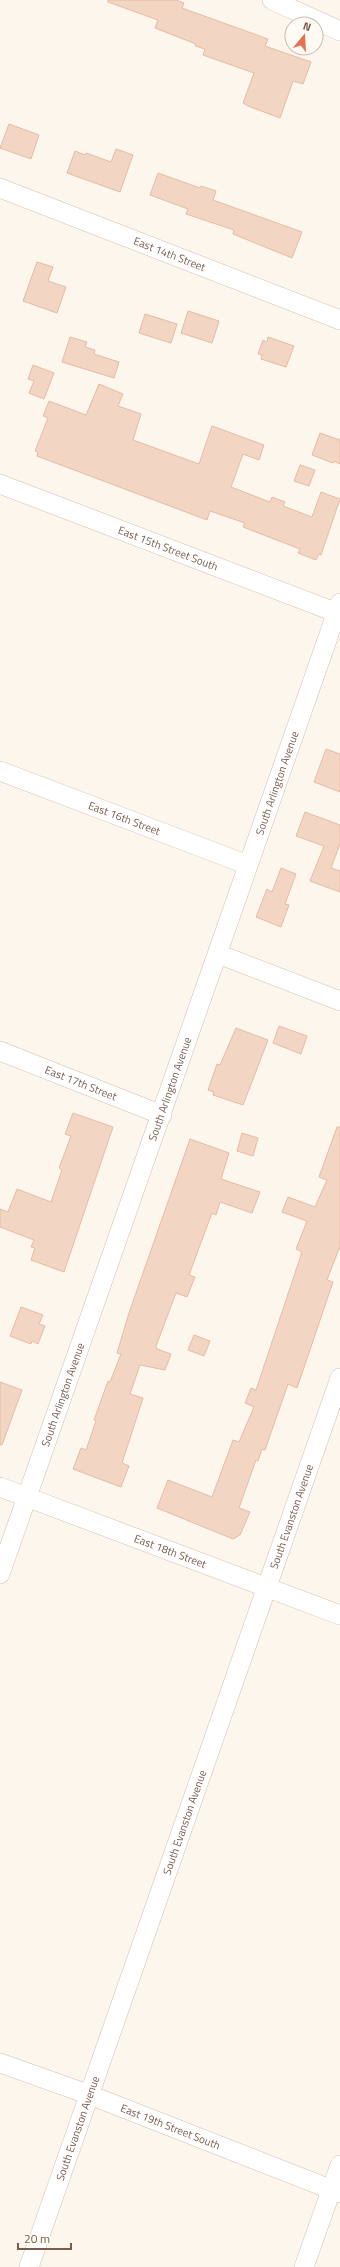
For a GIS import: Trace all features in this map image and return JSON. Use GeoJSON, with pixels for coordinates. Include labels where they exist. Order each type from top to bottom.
{"type":"FeatureCollection","features":[{"type":"Feature","properties":{"kind":"street"},"geometry":{"type":"LineString","coordinates":[[272,0],[340,31]]}},
{"type":"Feature","properties":{"kind":"street","name":"East 14th Street"},"geometry":{"type":"LineString","coordinates":[[0,188],[340,320]]}},
{"type":"Feature","properties":{"kind":"street","name":"East 15th Street South"},"geometry":{"type":"LineString","coordinates":[[0,484],[339,610]]}},
{"type":"Feature","properties":{"kind":"street","name":"South Arlington Avenue"},"geometry":{"type":"LineString","coordinates":[[0,1574],[162,1115],[248,865],[339,610]]}},
{"type":"Feature","properties":{"kind":"street","name":"East 16th Street"},"geometry":{"type":"LineString","coordinates":[[0,771],[248,865]]}},
{"type":"Feature","properties":{"kind":"street"},"geometry":{"type":"LineString","coordinates":[[218,954],[340,1001]]}},
{"type":"Feature","properties":{"kind":"street","name":"East 17th Street"},"geometry":{"type":"LineString","coordinates":[[0,1051],[162,1115]]}},
{"type":"Feature","properties":{"kind":"street","name":"South Evanston Avenue"},"geometry":{"type":"LineString","coordinates":[[29,2267],[340,1378]]}},
{"type":"Feature","properties":{"kind":"street","name":"East 18th Street"},"geometry":{"type":"LineString","coordinates":[[0,1487],[340,1615]]}},
{"type":"Feature","properties":{"kind":"street","name":"East 19th Street South"},"geometry":{"type":"LineString","coordinates":[[0,2063],[90,2095],[336,2191]]}},
{"type":"Feature","properties":{"kind":"street"},"geometry":{"type":"LineString","coordinates":[[304,2267],[336,2191],[340,2165]]}},
{"type":"Feature","properties":{"kind":"building"},"geometry":{"type":"Polygon","coordinates":[[[108,0],[176,0],[184,3],[182,8],[268,39],[265,46],[284,53],[284,56],[294,56],[311,62],[303,84],[293,81],[280,118],[243,103],[254,73],[203,55],[205,49],[155,28],[158,20],[108,2],[108,0]]]}},
{"type":"Feature","properties":{"kind":"building"},"geometry":{"type":"Polygon","coordinates":[[[9,124],[39,135],[31,159],[0,148],[9,124]]]}},
{"type":"Feature","properties":{"kind":"building"},"geometry":{"type":"Polygon","coordinates":[[[116,149],[133,155],[120,192],[67,173],[75,151],[85,155],[86,153],[111,162],[116,149]]]}},
{"type":"Feature","properties":{"kind":"building"},"geometry":{"type":"Polygon","coordinates":[[[158,173],[200,188],[201,186],[216,191],[213,200],[302,232],[292,258],[233,234],[234,230],[186,214],[188,209],[150,195],[158,173]]]}},
{"type":"Feature","properties":{"kind":"building"},"geometry":{"type":"Polygon","coordinates":[[[37,262],[53,267],[48,281],[66,287],[57,313],[23,301],[37,262]]]}},
{"type":"Feature","properties":{"kind":"building"},"geometry":{"type":"Polygon","coordinates":[[[188,311],[219,321],[212,343],[181,333],[188,311]]]}},
{"type":"Feature","properties":{"kind":"building"},"geometry":{"type":"Polygon","coordinates":[[[145,314],[177,324],[171,343],[139,333],[145,314]]]}},
{"type":"Feature","properties":{"kind":"building"},"geometry":{"type":"Polygon","coordinates":[[[70,337],[87,342],[85,347],[95,350],[94,354],[119,362],[114,378],[62,362],[70,337]]]}},
{"type":"Feature","properties":{"kind":"building"},"geometry":{"type":"Polygon","coordinates":[[[268,337],[294,346],[286,367],[261,359],[262,355],[258,354],[263,340],[267,342],[268,337]]]}},
{"type":"Feature","properties":{"kind":"building"},"geometry":{"type":"Polygon","coordinates":[[[33,365],[54,373],[44,399],[29,393],[34,381],[28,379],[33,365]]]}},
{"type":"Feature","properties":{"kind":"building"},"geometry":{"type":"Polygon","coordinates":[[[99,384],[123,394],[118,406],[141,414],[133,440],[199,464],[212,426],[264,445],[259,460],[243,454],[231,487],[270,502],[272,497],[285,502],[283,506],[312,517],[321,492],[340,499],[321,555],[319,554],[316,560],[298,553],[300,549],[243,527],[245,523],[210,511],[207,520],[37,456],[38,452],[35,451],[48,418],[43,416],[49,401],[86,415],[99,384]]]}},
{"type":"Feature","properties":{"kind":"building"},"geometry":{"type":"Polygon","coordinates":[[[320,433],[340,440],[340,464],[312,455],[320,433]]]}},
{"type":"Feature","properties":{"kind":"building"},"geometry":{"type":"Polygon","coordinates":[[[300,465],[315,470],[309,486],[294,481],[300,465]]]}},
{"type":"Feature","properties":{"kind":"building"},"geometry":{"type":"Polygon","coordinates":[[[326,749],[340,754],[340,792],[314,782],[326,749]]]}},
{"type":"Feature","properties":{"kind":"building"},"geometry":{"type":"Polygon","coordinates":[[[305,812],[340,825],[340,844],[331,868],[340,871],[340,892],[310,881],[324,846],[296,836],[305,812]]]}},
{"type":"Feature","properties":{"kind":"building"},"geometry":{"type":"Polygon","coordinates":[[[281,868],[296,874],[285,904],[289,905],[281,927],[256,917],[267,889],[272,892],[281,868]]]}},
{"type":"Feature","properties":{"kind":"building"},"geometry":{"type":"Polygon","coordinates":[[[279,1026],[307,1036],[301,1054],[273,1043],[279,1026]]]}},
{"type":"Feature","properties":{"kind":"building"},"geometry":{"type":"Polygon","coordinates":[[[236,1028],[268,1040],[243,1105],[213,1095],[214,1092],[208,1090],[217,1064],[220,1065],[236,1028]]]}},
{"type":"Feature","properties":{"kind":"building"},"geometry":{"type":"Polygon","coordinates":[[[73,1113],[113,1127],[64,1272],[31,1260],[35,1248],[31,1247],[34,1240],[0,1227],[0,1209],[8,1212],[17,1189],[51,1202],[62,1170],[59,1168],[71,1136],[65,1134],[73,1113]]]}},
{"type":"Feature","properties":{"kind":"building"},"geometry":{"type":"Polygon","coordinates":[[[337,1127],[340,1127],[340,1246],[327,1280],[333,1282],[297,1388],[288,1384],[265,1450],[262,1449],[258,1461],[256,1460],[239,1508],[250,1512],[240,1535],[233,1539],[157,1508],[168,1480],[212,1497],[233,1440],[239,1442],[254,1407],[245,1403],[251,1388],[256,1390],[302,1252],[296,1249],[307,1221],[282,1212],[288,1197],[315,1207],[327,1180],[319,1177],[337,1127]]]}},
{"type":"Feature","properties":{"kind":"building"},"geometry":{"type":"Polygon","coordinates":[[[242,1133],[258,1138],[253,1156],[237,1151],[242,1133]]]}},
{"type":"Feature","properties":{"kind":"building"},"geometry":{"type":"Polygon","coordinates":[[[190,1139],[229,1153],[221,1179],[260,1192],[252,1213],[220,1202],[216,1215],[212,1213],[189,1275],[195,1277],[187,1297],[176,1293],[156,1346],[157,1349],[171,1354],[165,1370],[140,1365],[130,1394],[143,1398],[122,1463],[129,1466],[121,1487],[73,1469],[81,1448],[86,1450],[96,1421],[94,1420],[108,1381],[110,1382],[121,1354],[117,1353],[129,1313],[190,1139]]]}},
{"type":"Feature","properties":{"kind":"building"},"geometry":{"type":"Polygon","coordinates":[[[21,1307],[43,1315],[39,1324],[45,1326],[38,1344],[32,1341],[31,1344],[10,1336],[21,1307]]]}},
{"type":"Feature","properties":{"kind":"building"},"geometry":{"type":"Polygon","coordinates":[[[194,1335],[210,1341],[204,1356],[188,1350],[194,1335]]]}},
{"type":"Feature","properties":{"kind":"building"},"geometry":{"type":"Polygon","coordinates":[[[0,1382],[22,1390],[2,1445],[0,1445],[0,1382]]]}}]}
